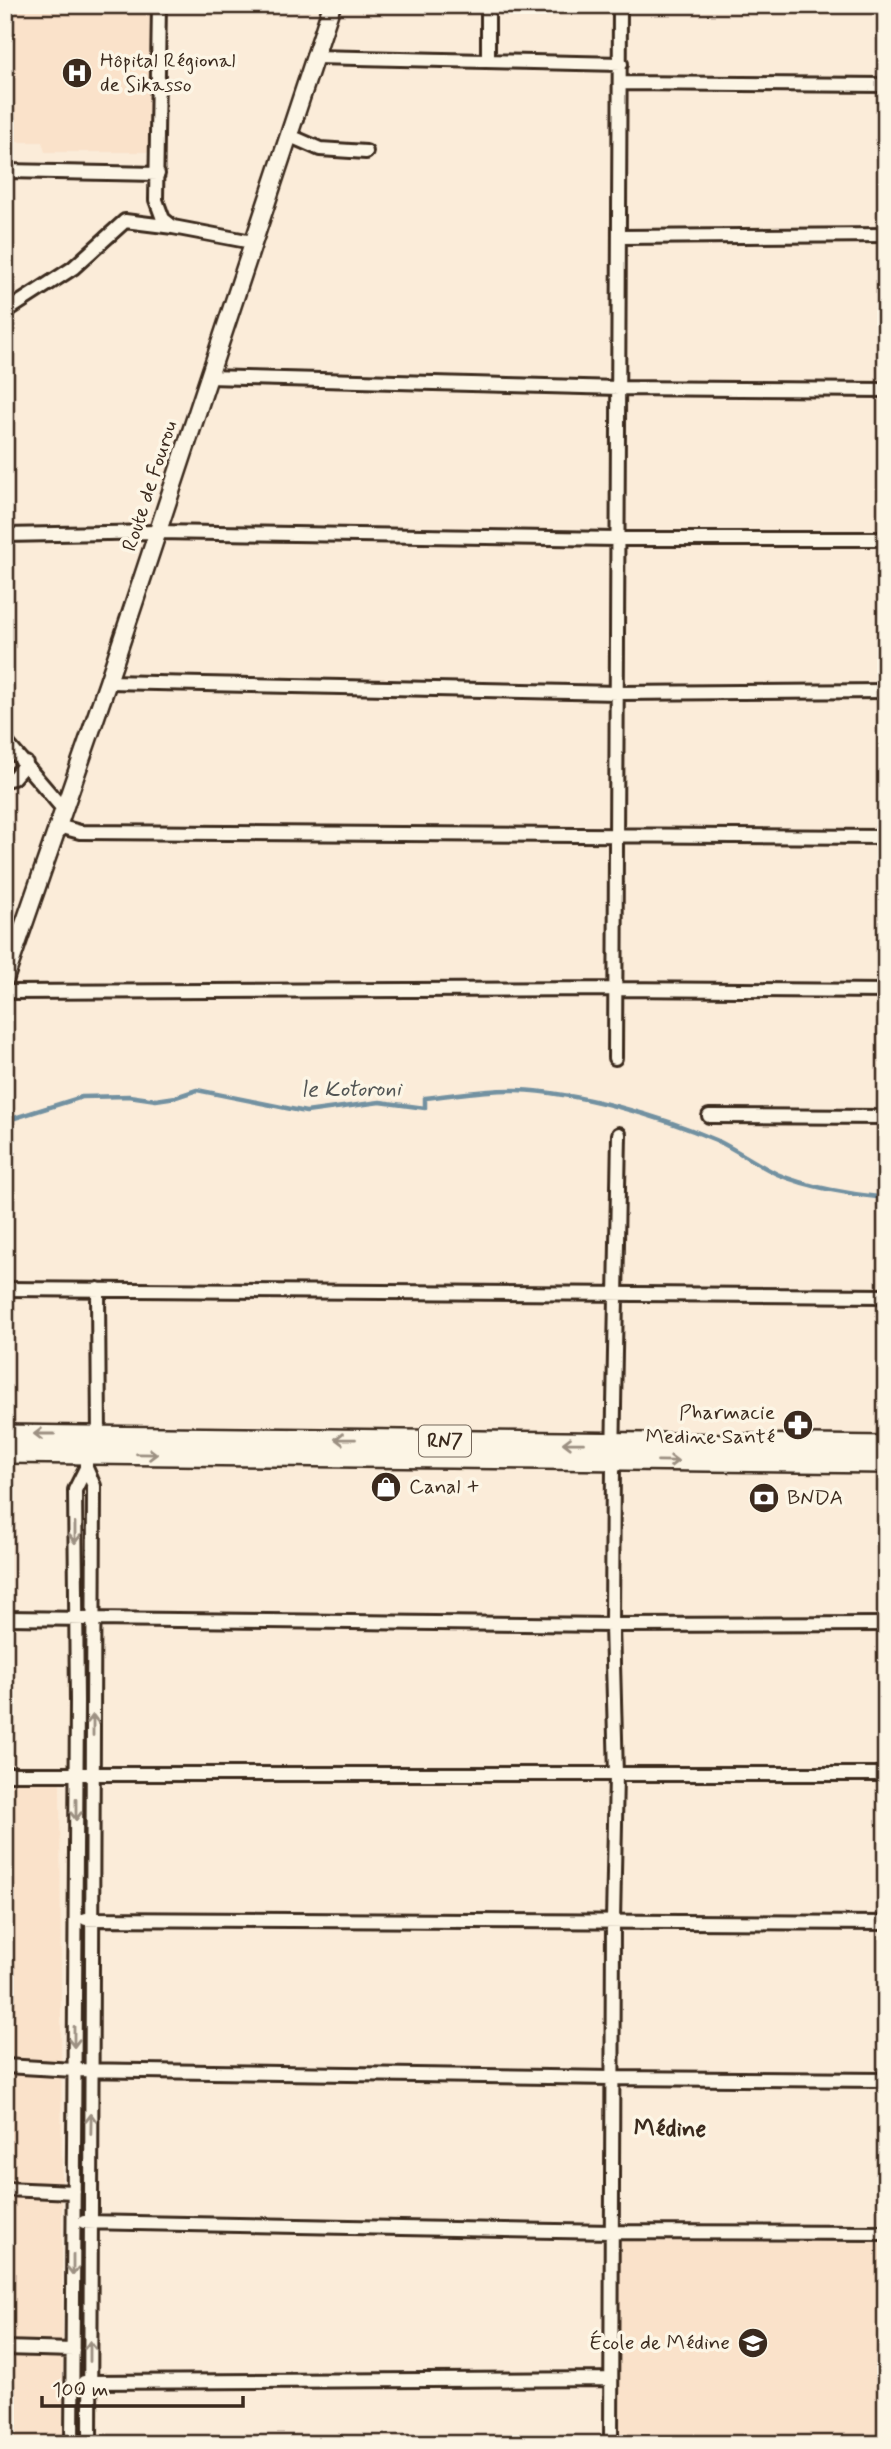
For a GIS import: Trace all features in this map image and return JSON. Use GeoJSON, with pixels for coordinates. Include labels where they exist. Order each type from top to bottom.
{"type":"FeatureCollection","features":[{"type":"Feature","properties":{"kind":"highway","name":"RN7"},"geometry":{"type":"LineString","coordinates":[[5,1434],[91,1449]]}},
{"type":"Feature","properties":{"kind":"highway","name":"RN7"},"geometry":{"type":"LineString","coordinates":[[5,1452],[91,1449],[613,1452],[886,1446]]}},
{"type":"Feature","properties":{"kind":"highway","name":"RN7"},"geometry":{"type":"LineString","coordinates":[[613,1452],[886,1463]]}},
{"type":"Feature","properties":{"kind":"main road","name":"Route de Fourou"},"geometry":{"type":"LineString","coordinates":[[5,979],[108,682],[332,5]]}},
{"type":"Feature","properties":{"kind":"street"},"geometry":{"type":"LineString","coordinates":[[159,5],[156,200],[163,219],[173,227]]}},
{"type":"Feature","properties":{"kind":"street"},"geometry":{"type":"LineString","coordinates":[[488,5],[488,61]]}},
{"type":"Feature","properties":{"kind":"street"},"geometry":{"type":"LineString","coordinates":[[615,1058],[620,5]]}},
{"type":"Feature","properties":{"kind":"street"},"geometry":{"type":"LineString","coordinates":[[315,57],[621,64]]}},
{"type":"Feature","properties":{"kind":"street"},"geometry":{"type":"LineString","coordinates":[[621,83],[886,85]]}},
{"type":"Feature","properties":{"kind":"street"},"geometry":{"type":"LineString","coordinates":[[288,135],[320,149],[366,152]]}},
{"type":"Feature","properties":{"kind":"street"},"geometry":{"type":"LineString","coordinates":[[5,171],[158,174]]}},
{"type":"Feature","properties":{"kind":"street"},"geometry":{"type":"LineString","coordinates":[[5,312],[73,268],[125,221],[252,242]]}},
{"type":"Feature","properties":{"kind":"street"},"geometry":{"type":"LineString","coordinates":[[620,237],[886,235]]}},
{"type":"Feature","properties":{"kind":"street"},"geometry":{"type":"LineString","coordinates":[[208,377],[619,388],[886,390]]}},
{"type":"Feature","properties":{"kind":"street"},"geometry":{"type":"LineString","coordinates":[[5,536],[157,532],[617,539],[886,539]]}},
{"type":"Feature","properties":{"kind":"street"},"geometry":{"type":"LineString","coordinates":[[108,682],[618,693],[886,691]]}},
{"type":"Feature","properties":{"kind":"street"},"geometry":{"type":"LineString","coordinates":[[5,741],[64,810]]}},
{"type":"Feature","properties":{"kind":"street"},"geometry":{"type":"LineString","coordinates":[[5,780],[13,778],[26,763]]}},
{"type":"Feature","properties":{"kind":"street"},"geometry":{"type":"LineString","coordinates":[[58,826],[80,832],[886,837]]}},
{"type":"Feature","properties":{"kind":"street"},"geometry":{"type":"LineString","coordinates":[[5,992],[615,989],[886,991]]}},
{"type":"Feature","properties":{"kind":"street"},"geometry":{"type":"LineString","coordinates":[[709,1116],[886,1117]]}},
{"type":"Feature","properties":{"kind":"street"},"geometry":{"type":"LineString","coordinates":[[611,2444],[616,1775],[612,1625],[613,1452],[619,1134]]}},
{"type":"Feature","properties":{"kind":"street"},"geometry":{"type":"LineString","coordinates":[[5,1289],[886,1296]]}},
{"type":"Feature","properties":{"kind":"street"},"geometry":{"type":"LineString","coordinates":[[90,2444],[94,1618],[94,1486],[91,1449],[99,1289]]}},
{"type":"Feature","properties":{"kind":"street"},"geometry":{"type":"LineString","coordinates":[[72,2444],[75,1490],[91,1449]]}},
{"type":"Feature","properties":{"kind":"street"},"geometry":{"type":"LineString","coordinates":[[5,1618],[612,1625],[886,1624]]}},
{"type":"Feature","properties":{"kind":"street"},"geometry":{"type":"LineString","coordinates":[[5,1774],[886,1774]]}},
{"type":"Feature","properties":{"kind":"street"},"geometry":{"type":"LineString","coordinates":[[75,1919],[886,1923]]}},
{"type":"Feature","properties":{"kind":"street"},"geometry":{"type":"LineString","coordinates":[[5,2066],[74,2070],[886,2080]]}},
{"type":"Feature","properties":{"kind":"street"},"geometry":{"type":"LineString","coordinates":[[5,2189],[74,2192]]}},
{"type":"Feature","properties":{"kind":"street"},"geometry":{"type":"LineString","coordinates":[[73,2222],[612,2232],[886,2233]]}},
{"type":"Feature","properties":{"kind":"street"},"geometry":{"type":"LineString","coordinates":[[5,2348],[73,2350]]}},
{"type":"Feature","properties":{"kind":"street"},"geometry":{"type":"LineString","coordinates":[[73,2382],[611,2379]]}},
{"type":"Feature","properties":{"kind":"shaded area","name":"Hôpital Régional de Sikasso"},"geometry":{"type":"Polygon","coordinates":[[[5,5],[150,5],[149,152],[45,152],[42,142],[5,142],[5,5]]]}},
{"type":"Feature","properties":{"kind":"shaded area"},"geometry":{"type":"Polygon","coordinates":[[[60,1766],[63,2444],[5,2444],[5,1767],[60,1766]]]}},
{"type":"Feature","properties":{"kind":"shaded area","name":"École de Médine"},"geometry":{"type":"Polygon","coordinates":[[[620,2241],[886,2242],[886,2444],[619,2444],[620,2241]]]}},
{"type":"Feature","properties":{"kind":"waterway","name":"le Kotoroni"},"geometry":{"type":"LineString","coordinates":[[5,1121],[82,1097],[129,1096],[156,1100],[197,1090],[306,1112],[380,1102],[425,1108],[425,1098],[493,1090],[540,1092],[591,1100],[670,1122],[716,1140],[777,1174],[802,1183],[845,1193],[886,1198]]}},
{"type":"Feature","properties":{"kind":"place","name":"Hôpital Régional de Sikasso"},"geometry":{"type":"Point","coordinates":[77,73]}},
{"type":"Feature","properties":{"kind":"place","name":"Pharmacie Medine Santé"},"geometry":{"type":"Point","coordinates":[798,1425]}},
{"type":"Feature","properties":{"kind":"place","name":"Canal +"},"geometry":{"type":"Point","coordinates":[386,1487]}},
{"type":"Feature","properties":{"kind":"place","name":"BNDA"},"geometry":{"type":"Point","coordinates":[764,1498]}},
{"type":"Feature","properties":{"kind":"place","name":"École de Médine"},"geometry":{"type":"Point","coordinates":[753,2343]}},
{"type":"Feature","properties":{"kind":"district","name":"Médine"},"geometry":{"type":"Point","coordinates":[670,2129]}}]}
